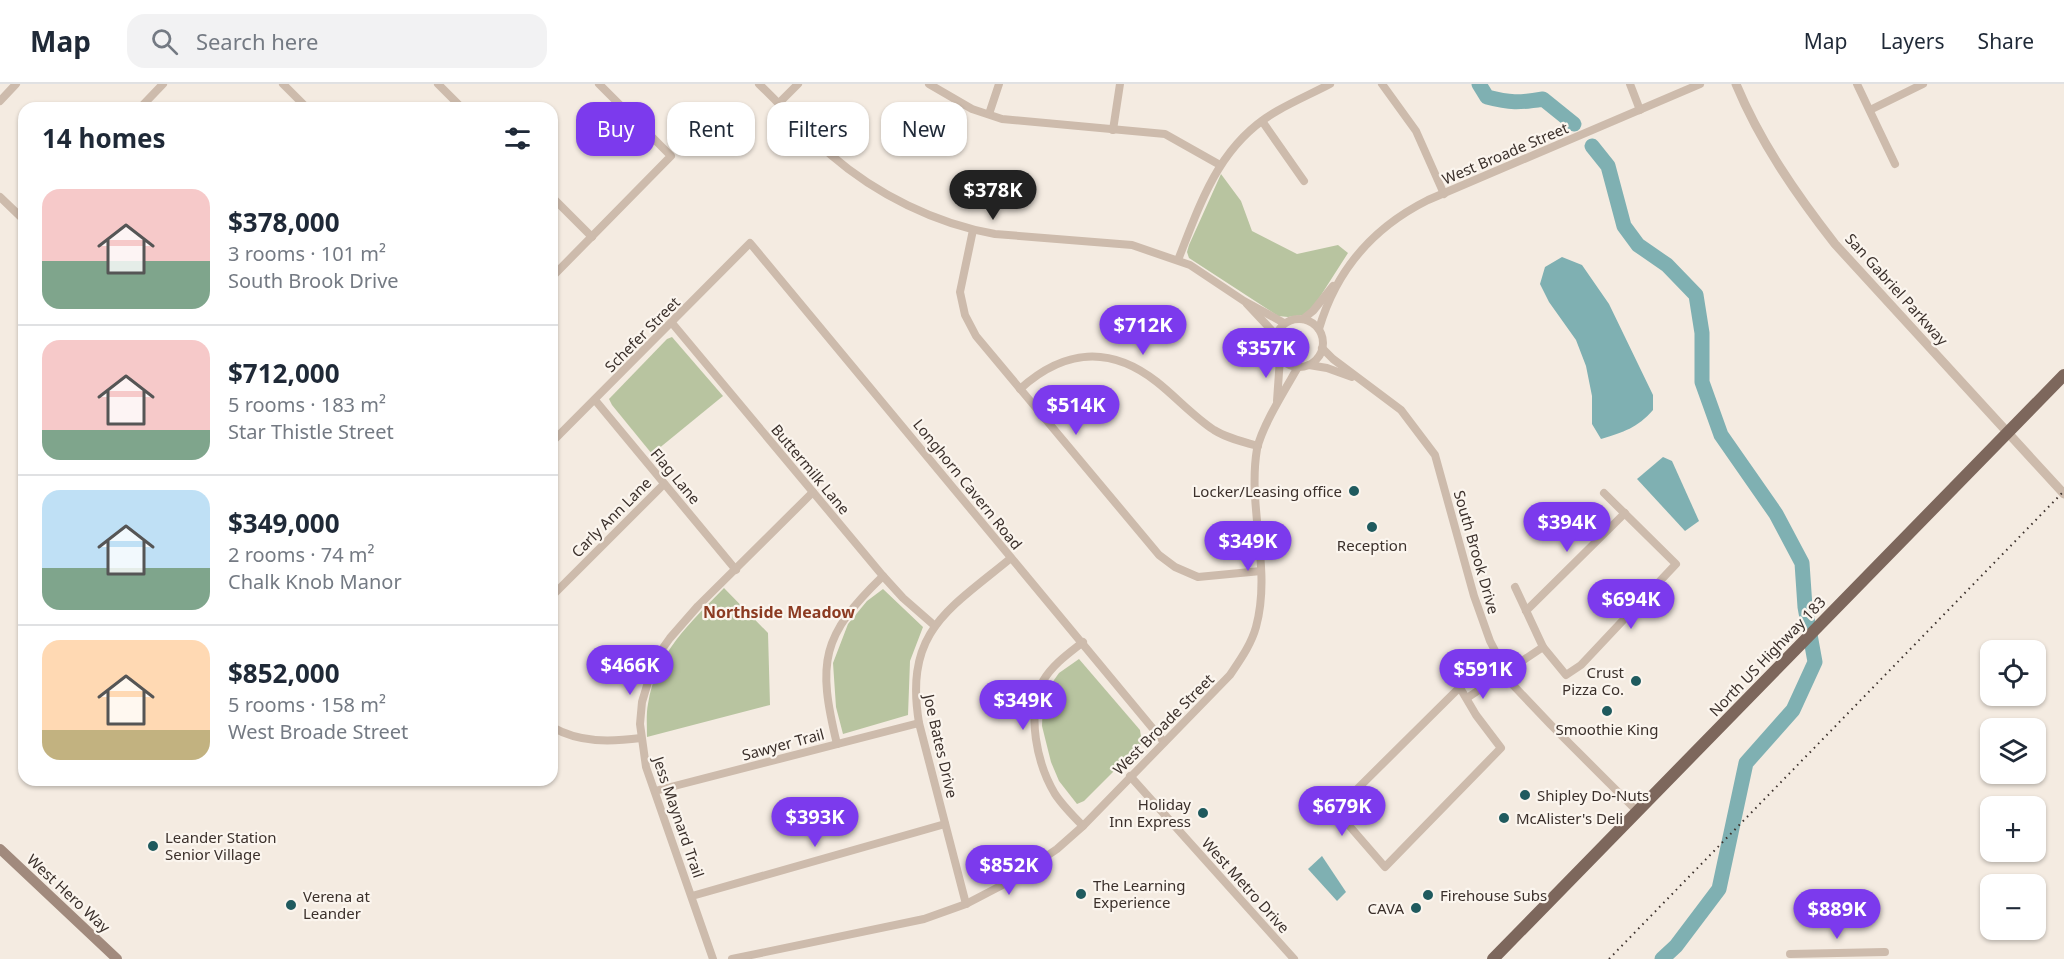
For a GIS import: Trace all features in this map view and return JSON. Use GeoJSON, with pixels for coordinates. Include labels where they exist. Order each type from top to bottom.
{"type":"FeatureCollection","features":[{"type":"Feature","properties":{"kind":"main road","name":"North US Highway 183"},"geometry":{"type":"LineString","coordinates":[[1493,959],[2064,375]]}},
{"type":"Feature","properties":{"kind":"main road","name":"West Hero Way"},"geometry":{"type":"LineString","coordinates":[[0,849],[117,959]]}},
{"type":"Feature","properties":{"kind":"street"},"geometry":{"type":"LineString","coordinates":[[0,101],[16,84]]}},
{"type":"Feature","properties":{"kind":"street"},"geometry":{"type":"LineString","coordinates":[[146,102],[163,84]]}},
{"type":"Feature","properties":{"kind":"street"},"geometry":{"type":"LineString","coordinates":[[283,84],[299,100]]}},
{"type":"Feature","properties":{"kind":"street"},"geometry":{"type":"LineString","coordinates":[[438,84],[456,102]]}},
{"type":"Feature","properties":{"kind":"street"},"geometry":{"type":"LineString","coordinates":[[558,271],[671,156],[599,84]]}},
{"type":"Feature","properties":{"kind":"street"},"geometry":{"type":"LineString","coordinates":[[759,84],[777,102]]}},
{"type":"Feature","properties":{"kind":"street"},"geometry":{"type":"LineString","coordinates":[[781,102],[798,84]]}},
{"type":"Feature","properties":{"kind":"street"},"geometry":{"type":"LineString","coordinates":[[929,84],[972,108],[1002,119],[1165,134],[1220,165]]}},
{"type":"Feature","properties":{"kind":"street"},"geometry":{"type":"LineString","coordinates":[[989,114],[999,84]]}},
{"type":"Feature","properties":{"kind":"street"},"geometry":{"type":"LineString","coordinates":[[1113,130],[1120,84]]}},
{"type":"Feature","properties":{"kind":"street"},"geometry":{"type":"LineString","coordinates":[[1178,260],[1200,205],[1220,165],[1241,140],[1276,111],[1330,84]]}},
{"type":"Feature","properties":{"kind":"street"},"geometry":{"type":"LineString","coordinates":[[1382,84],[1416,130],[1444,194]]}},
{"type":"Feature","properties":{"kind":"street"},"geometry":{"type":"LineString","coordinates":[[1630,84],[1640,110]]}},
{"type":"Feature","properties":{"kind":"street","name":"West Broade Street"},"geometry":{"type":"LineString","coordinates":[[1303,319],[1313,311],[1365,245],[1387,225],[1416,206],[1700,84]]}},
{"type":"Feature","properties":{"kind":"street","name":"San Gabriel Parkway"},"geometry":{"type":"LineString","coordinates":[[1736,84],[1772,154],[1802,203],[1828,236],[2064,494]]}},
{"type":"Feature","properties":{"kind":"street"},"geometry":{"type":"LineString","coordinates":[[1857,84],[1894,164]]}},
{"type":"Feature","properties":{"kind":"street"},"geometry":{"type":"LineString","coordinates":[[1870,110],[1923,84]]}},
{"type":"Feature","properties":{"kind":"street"},"geometry":{"type":"LineString","coordinates":[[1262,121],[1304,181]]}},
{"type":"Feature","properties":{"kind":"street"},"geometry":{"type":"LineString","coordinates":[[833,156],[865,180],[912,208],[973,231],[1132,246],[1178,260],[1190,265],[1244,301],[1284,323]]}},
{"type":"Feature","properties":{"kind":"street"},"geometry":{"type":"LineString","coordinates":[[0,197],[18,214]]}},
{"type":"Feature","properties":{"kind":"street"},"geometry":{"type":"LineString","coordinates":[[558,203],[592,237]]}},
{"type":"Feature","properties":{"kind":"street"},"geometry":{"type":"LineString","coordinates":[[973,231],[960,292],[965,315],[976,336],[1159,555],[1175,567],[1198,577],[1261,571]]}},
{"type":"Feature","properties":{"kind":"street","name":"Schefer Street"},"geometry":{"type":"LineString","coordinates":[[558,436],[750,243]]}},
{"type":"Feature","properties":{"kind":"street","name":"Longhorn Cavern Road"},"geometry":{"type":"LineString","coordinates":[[750,243],[1164,742]]}},
{"type":"Feature","properties":{"kind":"street","name":"West Broade Street"},"geometry":{"type":"LineString","coordinates":[[1318,329],[1342,276]]}},
{"type":"Feature","properties":{"kind":"street"},"geometry":{"type":"LineString","coordinates":[[1244,301],[1276,335]]}},
{"type":"Feature","properties":{"kind":"street"},"geometry":{"type":"LineString","coordinates":[[1303,319],[1314,324],[1318,329],[1322,338],[1322,348],[1320,355],[1309,365],[1291,366],[1280,358],[1275,343],[1276,335],[1284,323],[1303,319]]}},
{"type":"Feature","properties":{"kind":"street","name":"Buttermilk Lane"},"geometry":{"type":"LineString","coordinates":[[672,323],[883,576],[903,598],[935,626]]}},
{"type":"Feature","properties":{"kind":"street","name":"South Brook Drive"},"geometry":{"type":"LineString","coordinates":[[1322,348],[1333,359],[1401,410],[1435,455],[1474,596],[1490,641],[1513,685],[1637,811]]}},
{"type":"Feature","properties":{"kind":"street"},"geometry":{"type":"LineString","coordinates":[[1020,389],[1042,371],[1068,359],[1107,357],[1137,368],[1214,430],[1238,441],[1258,446]]}},
{"type":"Feature","properties":{"kind":"street","name":"West Broade Street"},"geometry":{"type":"LineString","coordinates":[[1277,403],[1280,358]]}},
{"type":"Feature","properties":{"kind":"street","name":"South Brook Drive"},"geometry":{"type":"LineString","coordinates":[[1309,365],[1328,368],[1365,381]]}},
{"type":"Feature","properties":{"kind":"street","name":"West Broade Street"},"geometry":{"type":"LineString","coordinates":[[732,959],[924,919],[966,904],[1011,880],[1057,849],[1083,826],[1230,675],[1246,651],[1256,627],[1262,580],[1254,482],[1258,446],[1277,403],[1298,367]]}},
{"type":"Feature","properties":{"kind":"street","name":"Flag Lane"},"geometry":{"type":"LineString","coordinates":[[595,400],[736,570]]}},
{"type":"Feature","properties":{"kind":"street","name":"Carly Ann Lane"},"geometry":{"type":"LineString","coordinates":[[558,590],[664,484]]}},
{"type":"Feature","properties":{"kind":"street","name":"Jess Maynard Trail"},"geometry":{"type":"LineString","coordinates":[[714,959],[646,766],[641,738],[642,702],[655,659],[684,620],[813,492]]}},
{"type":"Feature","properties":{"kind":"street"},"geometry":{"type":"LineString","coordinates":[[1515,587],[1543,647],[1566,675],[1581,665],[1676,564],[1604,493]]}},
{"type":"Feature","properties":{"kind":"street"},"geometry":{"type":"LineString","coordinates":[[1526,611],[1625,513]]}},
{"type":"Feature","properties":{"kind":"street","name":"Joe Bates Drive"},"geometry":{"type":"LineString","coordinates":[[966,904],[919,723],[915,699],[916,666],[923,647],[935,626],[948,610],[1011,558]]}},
{"type":"Feature","properties":{"kind":"street"},"geometry":{"type":"LineString","coordinates":[[837,744],[826,693],[829,651],[845,616],[883,576]]}},
{"type":"Feature","properties":{"kind":"street"},"geometry":{"type":"LineString","coordinates":[[1083,642],[1056,664],[1044,680],[1037,695],[1034,722],[1046,776],[1055,794],[1083,826]]}},
{"type":"Feature","properties":{"kind":"street"},"geometry":{"type":"LineString","coordinates":[[1467,698],[1543,647]]}},
{"type":"Feature","properties":{"kind":"street"},"geometry":{"type":"LineString","coordinates":[[1319,791],[1385,867],[1501,748],[1446,664]]}},
{"type":"Feature","properties":{"kind":"street"},"geometry":{"type":"LineString","coordinates":[[1336,810],[1460,687]]}},
{"type":"Feature","properties":{"kind":"street","name":"Sawyer Trail"},"geometry":{"type":"LineString","coordinates":[[655,791],[919,723]]}},
{"type":"Feature","properties":{"kind":"street"},"geometry":{"type":"LineString","coordinates":[[558,731],[565,735],[590,740],[615,741],[641,738]]}},
{"type":"Feature","properties":{"kind":"street","name":"West Metro Drive"},"geometry":{"type":"LineString","coordinates":[[1130,776],[1294,959]]}},
{"type":"Feature","properties":{"kind":"street"},"geometry":{"type":"LineString","coordinates":[[692,896],[945,824]]}},
{"type":"Feature","properties":{"kind":"street"},"geometry":{"type":"LineString","coordinates":[[1790,954],[1840,956],[1885,952]]}},
{"type":"Feature","properties":{"kind":"green space"},"geometry":{"type":"Polygon","coordinates":[[[1221,174],[1241,201],[1252,231],[1297,254],[1338,245],[1348,253],[1314,306],[1303,315],[1278,316],[1189,258],[1187,252],[1189,245],[1221,174]]]}},
{"type":"Feature","properties":{"kind":"green space"},"geometry":{"type":"Polygon","coordinates":[[[672,337],[723,396],[652,454],[609,399],[667,339],[672,337]]]}},
{"type":"Feature","properties":{"kind":"green space"},"geometry":{"type":"Polygon","coordinates":[[[724,588],[768,633],[770,705],[647,737],[648,704],[658,669],[676,640],[724,588]]]}},
{"type":"Feature","properties":{"kind":"green space"},"geometry":{"type":"Polygon","coordinates":[[[883,589],[923,627],[910,661],[908,715],[843,734],[836,707],[833,663],[848,624],[867,601],[883,589]]]}},
{"type":"Feature","properties":{"kind":"green space"},"geometry":{"type":"Polygon","coordinates":[[[1079,659],[1140,730],[1142,743],[1084,801],[1077,804],[1059,781],[1051,762],[1042,726],[1043,702],[1049,687],[1059,673],[1079,659]]]}},
{"type":"Feature","properties":{"kind":"water"},"geometry":{"type":"Polygon","coordinates":[[[1562,257],[1582,265],[1609,304],[1653,395],[1653,410],[1641,421],[1601,439],[1592,424],[1592,396],[1586,366],[1576,340],[1549,302],[1540,284],[1545,267],[1562,257]]]}},
{"type":"Feature","properties":{"kind":"water"},"geometry":{"type":"Polygon","coordinates":[[[1663,457],[1672,461],[1699,521],[1685,531],[1637,479],[1663,457]]]}},
{"type":"Feature","properties":{"kind":"water"},"geometry":{"type":"Polygon","coordinates":[[[1322,856],[1346,892],[1337,901],[1308,869],[1322,856]]]}},
{"type":"Feature","properties":{"kind":"waterway"},"geometry":{"type":"LineString","coordinates":[[1479,84],[1487,97],[1495,99],[1515,102],[1543,99],[1574,124]]}},
{"type":"Feature","properties":{"kind":"waterway"},"geometry":{"type":"LineString","coordinates":[[1592,146],[1608,166],[1624,226],[1638,245],[1667,265],[1696,295],[1702,333],[1702,382],[1721,435],[1776,514],[1802,563],[1805,607],[1815,662],[1793,710],[1746,763],[1719,889],[1676,946],[1662,959]]}},
{"type":"Feature","properties":{"kind":"railway"},"geometry":{"type":"LineString","coordinates":[[1609,959],[2064,491]]}},
{"type":"Feature","properties":{"kind":"place","name":"Locker/Leasing office"},"geometry":{"type":"Point","coordinates":[1354,491]}},
{"type":"Feature","properties":{"kind":"place","name":"Reception"},"geometry":{"type":"Point","coordinates":[1372,527]}},
{"type":"Feature","properties":{"kind":"place","name":"Crust Pizza Co."},"geometry":{"type":"Point","coordinates":[1636,681]}},
{"type":"Feature","properties":{"kind":"place","name":"Smoothie King"},"geometry":{"type":"Point","coordinates":[1607,711]}},
{"type":"Feature","properties":{"kind":"place","name":"Shipley Do-Nuts"},"geometry":{"type":"Point","coordinates":[1525,795]}},
{"type":"Feature","properties":{"kind":"place","name":"Holiday Inn Express"},"geometry":{"type":"Point","coordinates":[1203,813]}},
{"type":"Feature","properties":{"kind":"place","name":"McAlister's Deli"},"geometry":{"type":"Point","coordinates":[1504,818]}},
{"type":"Feature","properties":{"kind":"place","name":"Leander Station Senior Village"},"geometry":{"type":"Point","coordinates":[153,846]}},
{"type":"Feature","properties":{"kind":"place","name":"The Learning Experience"},"geometry":{"type":"Point","coordinates":[1081,894]}},
{"type":"Feature","properties":{"kind":"place","name":"Firehouse Subs"},"geometry":{"type":"Point","coordinates":[1428,895]}},
{"type":"Feature","properties":{"kind":"place","name":"Verena at Leander"},"geometry":{"type":"Point","coordinates":[291,905]}},
{"type":"Feature","properties":{"kind":"place","name":"CAVA"},"geometry":{"type":"Point","coordinates":[1416,908]}},
{"type":"Feature","properties":{"kind":"district","name":"Northside Meadow"},"geometry":{"type":"Point","coordinates":[779,612]}}]}
